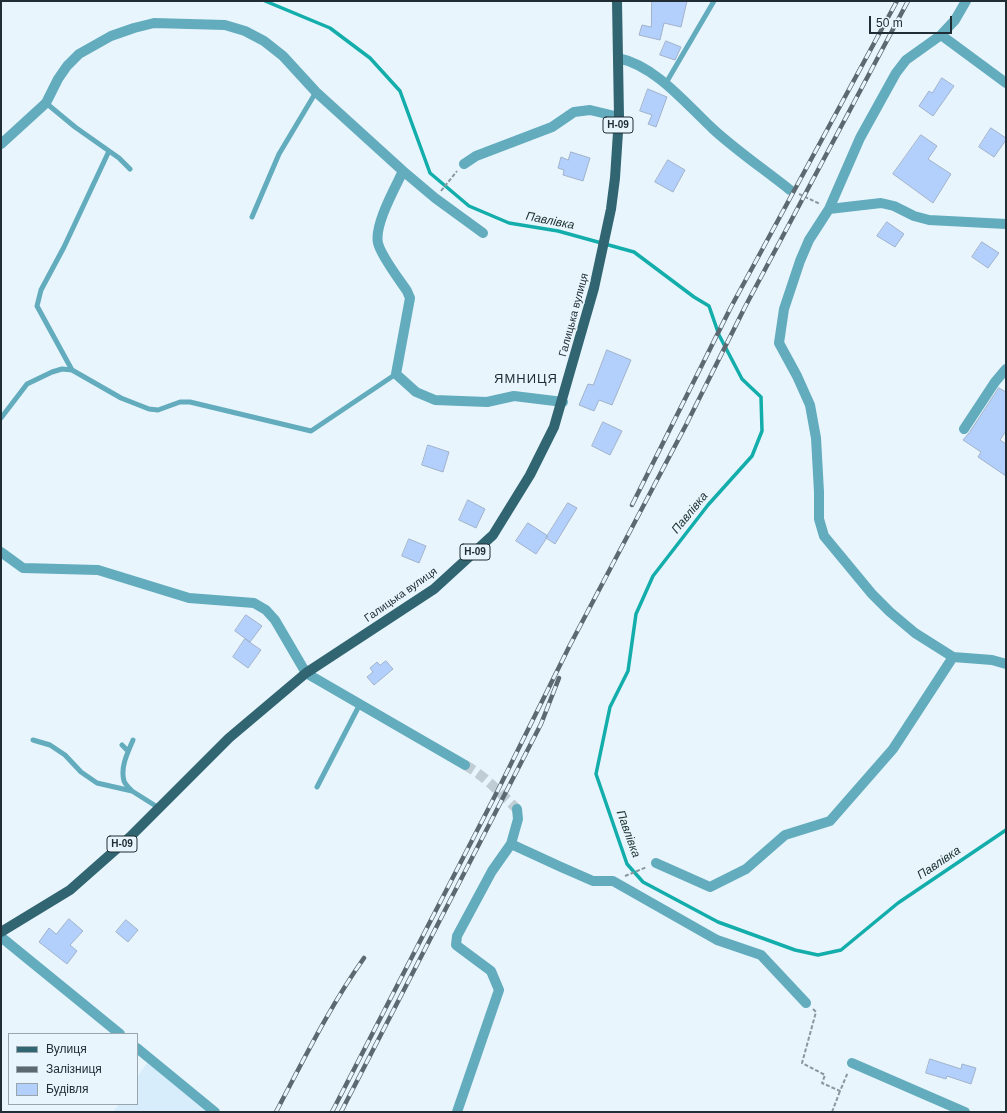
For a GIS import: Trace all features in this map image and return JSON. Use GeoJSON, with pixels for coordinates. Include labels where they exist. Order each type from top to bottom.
{"type":"FeatureCollection","features":[{"type":"Feature","properties":{"kind":"main road","name":"Галицька вулиця"},"geometry":{"type":"LineString","coordinates":[[1,932],[70,890],[130,837],[229,738],[306,672],[434,589],[493,536],[530,475],[554,427],[594,288],[611,209],[615,178],[619,117],[617,1]]}},
{"type":"Feature","properties":{"kind":"street"},"geometry":{"type":"LineString","coordinates":[[966,1],[955,20],[941,35],[906,60],[896,73],[860,138],[829,209],[809,240],[800,260],[784,309],[779,343],[797,376],[810,405],[816,438],[820,492],[819,519],[824,536],[881,603],[915,633],[953,657],[992,660],[1006,664]]}},
{"type":"Feature","properties":{"kind":"street"},"geometry":{"type":"LineString","coordinates":[[1,144],[46,103],[58,79],[67,66],[79,54],[111,36],[154,23],[225,26],[245,31],[264,41],[283,56],[316,92],[403,171],[435,198],[483,233]]}},
{"type":"Feature","properties":{"kind":"street"},"geometry":{"type":"LineString","coordinates":[[941,35],[1006,83]]}},
{"type":"Feature","properties":{"kind":"street"},"geometry":{"type":"LineString","coordinates":[[618,58],[630,61],[666,83],[714,130],[790,190]]}},
{"type":"Feature","properties":{"kind":"street"},"geometry":{"type":"LineString","coordinates":[[464,164],[476,156],[552,127],[574,112],[590,110],[619,117]]}},
{"type":"Feature","properties":{"kind":"street"},"geometry":{"type":"LineString","coordinates":[[403,171],[380,223],[377,235],[378,244],[382,252],[410,298],[396,374],[416,392],[435,400],[487,402],[514,396],[562,402]]}},
{"type":"Feature","properties":{"kind":"street"},"geometry":{"type":"LineString","coordinates":[[829,209],[881,203],[894,206],[914,216],[929,220],[1006,224]]}},
{"type":"Feature","properties":{"kind":"street"},"geometry":{"type":"LineString","coordinates":[[964,429],[994,382],[1006,369]]}},
{"type":"Feature","properties":{"kind":"street"},"geometry":{"type":"LineString","coordinates":[[1,552],[23,568],[98,570],[189,598],[254,603],[266,610],[274,620],[306,672],[465,765]]}},
{"type":"Feature","properties":{"kind":"street"},"geometry":{"type":"LineString","coordinates":[[652,865],[710,887],[746,869],[785,835],[830,821],[893,749],[953,657]]}},
{"type":"Feature","properties":{"kind":"street"},"geometry":{"type":"LineString","coordinates":[[457,1112],[499,990],[491,971],[456,945],[457,936],[492,871],[511,844],[518,819],[517,809]]}},
{"type":"Feature","properties":{"kind":"street"},"geometry":{"type":"LineString","coordinates":[[511,844],[593,880],[613,880],[717,940],[761,955],[806,1003]]}},
{"type":"Feature","properties":{"kind":"street"},"geometry":{"type":"LineString","coordinates":[[1,937],[119,1033]]}},
{"type":"Feature","properties":{"kind":"street"},"geometry":{"type":"LineString","coordinates":[[138,1049],[215,1112]]}},
{"type":"Feature","properties":{"kind":"street"},"geometry":{"type":"LineString","coordinates":[[852,1063],[965,1112]]}},
{"type":"Feature","properties":{"kind":"lane"},"geometry":{"type":"LineString","coordinates":[[666,83],[714,1]]}},
{"type":"Feature","properties":{"kind":"lane"},"geometry":{"type":"LineString","coordinates":[[252,218],[279,154],[316,92]]}},
{"type":"Feature","properties":{"kind":"lane"},"geometry":{"type":"LineString","coordinates":[[46,103],[74,127],[119,158],[130,169]]}},
{"type":"Feature","properties":{"kind":"lane"},"geometry":{"type":"LineString","coordinates":[[72,370],[37,306],[41,290],[64,247],[109,151]]}},
{"type":"Feature","properties":{"kind":"lane"},"geometry":{"type":"LineString","coordinates":[[1,418],[26,384],[62,369],[72,370],[121,398],[150,409],[158,410],[180,402],[190,402],[311,431],[396,374]]}},
{"type":"Feature","properties":{"kind":"lane"},"geometry":{"type":"LineString","coordinates":[[317,787],[360,704]]}},
{"type":"Feature","properties":{"kind":"lane"},"geometry":{"type":"LineString","coordinates":[[33,740],[50,746],[65,755],[81,772],[97,782],[132,791]]}},
{"type":"Feature","properties":{"kind":"lane"},"geometry":{"type":"LineString","coordinates":[[133,740],[128,751],[123,770],[124,782],[132,791],[159,808]]}},
{"type":"Feature","properties":{"kind":"lane"},"geometry":{"type":"LineString","coordinates":[[122,745],[128,751]]}},
{"type":"Feature","properties":{"kind":"path"},"geometry":{"type":"LineString","coordinates":[[435,198],[464,164]]}},
{"type":"Feature","properties":{"kind":"path"},"geometry":{"type":"LineString","coordinates":[[790,190],[829,209]]}},
{"type":"Feature","properties":{"kind":"path"},"geometry":{"type":"LineString","coordinates":[[619,878],[652,865]]}},
{"type":"Feature","properties":{"kind":"path"},"geometry":{"type":"LineString","coordinates":[[806,1003],[816,1012],[802,1063],[825,1076],[822,1083],[840,1091]]}},
{"type":"Feature","properties":{"kind":"path"},"geometry":{"type":"LineString","coordinates":[[832,1112],[852,1063]]}},
{"type":"Feature","properties":{"kind":"shaded area"},"geometry":{"type":"Polygon","coordinates":[[[150,1059],[215,1112],[113,1112],[118,1105],[138,1105],[138,1076],[150,1059]]]}},
{"type":"Feature","properties":{"kind":"building"},"geometry":{"type":"Polygon","coordinates":[[[652,1],[687,1],[681,27],[664,23],[660,40],[639,35],[642,25],[651,27],[652,1]]]}},
{"type":"Feature","properties":{"kind":"building"},"geometry":{"type":"Polygon","coordinates":[[[666,41],[681,47],[675,60],[660,55],[666,41]]]}},
{"type":"Feature","properties":{"kind":"building"},"geometry":{"type":"Polygon","coordinates":[[[942,78],[954,86],[933,116],[919,106],[929,91],[932,93],[942,78]]]}},
{"type":"Feature","properties":{"kind":"building"},"geometry":{"type":"Polygon","coordinates":[[[648,89],[667,97],[656,127],[648,124],[652,115],[640,111],[648,89]]]}},
{"type":"Feature","properties":{"kind":"building"},"geometry":{"type":"Polygon","coordinates":[[[991,128],[1006,138],[994,157],[979,147],[991,128]]]}},
{"type":"Feature","properties":{"kind":"building"},"geometry":{"type":"Polygon","coordinates":[[[921,135],[937,146],[928,159],[951,174],[933,203],[893,174],[921,135]]]}},
{"type":"Feature","properties":{"kind":"building"},"geometry":{"type":"Polygon","coordinates":[[[571,152],[590,158],[583,181],[563,175],[564,170],[558,168],[561,157],[568,160],[571,152]]]}},
{"type":"Feature","properties":{"kind":"building"},"geometry":{"type":"Polygon","coordinates":[[[668,160],[685,170],[673,192],[655,182],[668,160]]]}},
{"type":"Feature","properties":{"kind":"building"},"geometry":{"type":"Polygon","coordinates":[[[887,222],[904,234],[895,247],[877,236],[887,222]]]}},
{"type":"Feature","properties":{"kind":"building"},"geometry":{"type":"Polygon","coordinates":[[[982,242],[999,253],[988,268],[972,257],[982,242]]]}},
{"type":"Feature","properties":{"kind":"building"},"geometry":{"type":"Polygon","coordinates":[[[607,350],[631,360],[612,405],[599,400],[594,411],[579,405],[588,384],[593,385],[607,350]]]}},
{"type":"Feature","properties":{"kind":"building"},"geometry":{"type":"Polygon","coordinates":[[[999,388],[1006,392],[1006,431],[1000,440],[1006,444],[1006,476],[978,457],[981,452],[963,440],[999,388]]]}},
{"type":"Feature","properties":{"kind":"building"},"geometry":{"type":"Polygon","coordinates":[[[603,422],[622,431],[610,455],[592,446],[603,422]]]}},
{"type":"Feature","properties":{"kind":"building"},"geometry":{"type":"Polygon","coordinates":[[[428,445],[449,452],[443,472],[422,465],[428,445]]]}},
{"type":"Feature","properties":{"kind":"building"},"geometry":{"type":"Polygon","coordinates":[[[468,500],[485,509],[476,528],[459,520],[468,500]]]}},
{"type":"Feature","properties":{"kind":"building"},"geometry":{"type":"Polygon","coordinates":[[[568,503],[577,508],[555,544],[546,538],[568,503]]]}},
{"type":"Feature","properties":{"kind":"building"},"geometry":{"type":"Polygon","coordinates":[[[528,523],[548,536],[536,554],[516,541],[528,523]]]}},
{"type":"Feature","properties":{"kind":"building"},"geometry":{"type":"Polygon","coordinates":[[[409,539],[426,546],[419,563],[402,556],[409,539]]]}},
{"type":"Feature","properties":{"kind":"building"},"geometry":{"type":"Polygon","coordinates":[[[246,615],[262,626],[250,642],[235,631],[246,615]]]}},
{"type":"Feature","properties":{"kind":"building"},"geometry":{"type":"Polygon","coordinates":[[[245,639],[261,650],[248,668],[233,657],[245,639]]]}},
{"type":"Feature","properties":{"kind":"building"},"geometry":{"type":"Polygon","coordinates":[[[386,661],[393,669],[374,685],[367,677],[373,672],[370,668],[377,662],[380,665],[386,661]]]}},
{"type":"Feature","properties":{"kind":"building"},"geometry":{"type":"Polygon","coordinates":[[[69,919],[83,931],[70,945],[77,951],[67,964],[39,942],[49,928],[56,934],[69,919]]]}},
{"type":"Feature","properties":{"kind":"building"},"geometry":{"type":"Polygon","coordinates":[[[126,920],[138,930],[128,942],[116,932],[126,920]]]}},
{"type":"Feature","properties":{"kind":"building"},"geometry":{"type":"Polygon","coordinates":[[[930,1059],[961,1069],[962,1064],[976,1068],[971,1084],[947,1076],[946,1079],[926,1073],[930,1059]]]}},
{"type":"Feature","properties":{"kind":"waterway","name":"Павлівка"},"geometry":{"type":"LineString","coordinates":[[265,1],[330,28],[370,58],[400,91],[430,173],[469,206],[509,223],[558,231],[634,252],[694,297],[709,306],[719,335],[742,379],[761,397],[762,431],[752,456],[708,505],[653,576],[636,614],[628,671],[610,707],[596,774],[627,864],[643,882],[718,922],[795,950],[818,955],[841,950],[898,903],[1006,830]]}},
{"type":"Feature","properties":{"kind":"tunnel"},"geometry":{"type":"LineString","coordinates":[[465,765],[486,780],[517,809]]}},
{"type":"Feature","properties":{"kind":"railway"},"geometry":{"type":"LineString","coordinates":[[632,505],[731,307],[897,1]]}},
{"type":"Feature","properties":{"kind":"railway"},"geometry":{"type":"LineString","coordinates":[[332,1112],[498,790],[570,645],[686,425],[745,307],[908,1]]}},
{"type":"Feature","properties":{"kind":"railway"},"geometry":{"type":"LineString","coordinates":[[341,1112],[541,724],[559,678]]}},
{"type":"Feature","properties":{"kind":"railway"},"geometry":{"type":"LineString","coordinates":[[276,1112],[329,1014],[364,958]]}},
{"type":"Feature","properties":{"kind":"district","name":"ЯМНИЦЯ"},"geometry":{"type":"Point","coordinates":[526,379]}}]}
